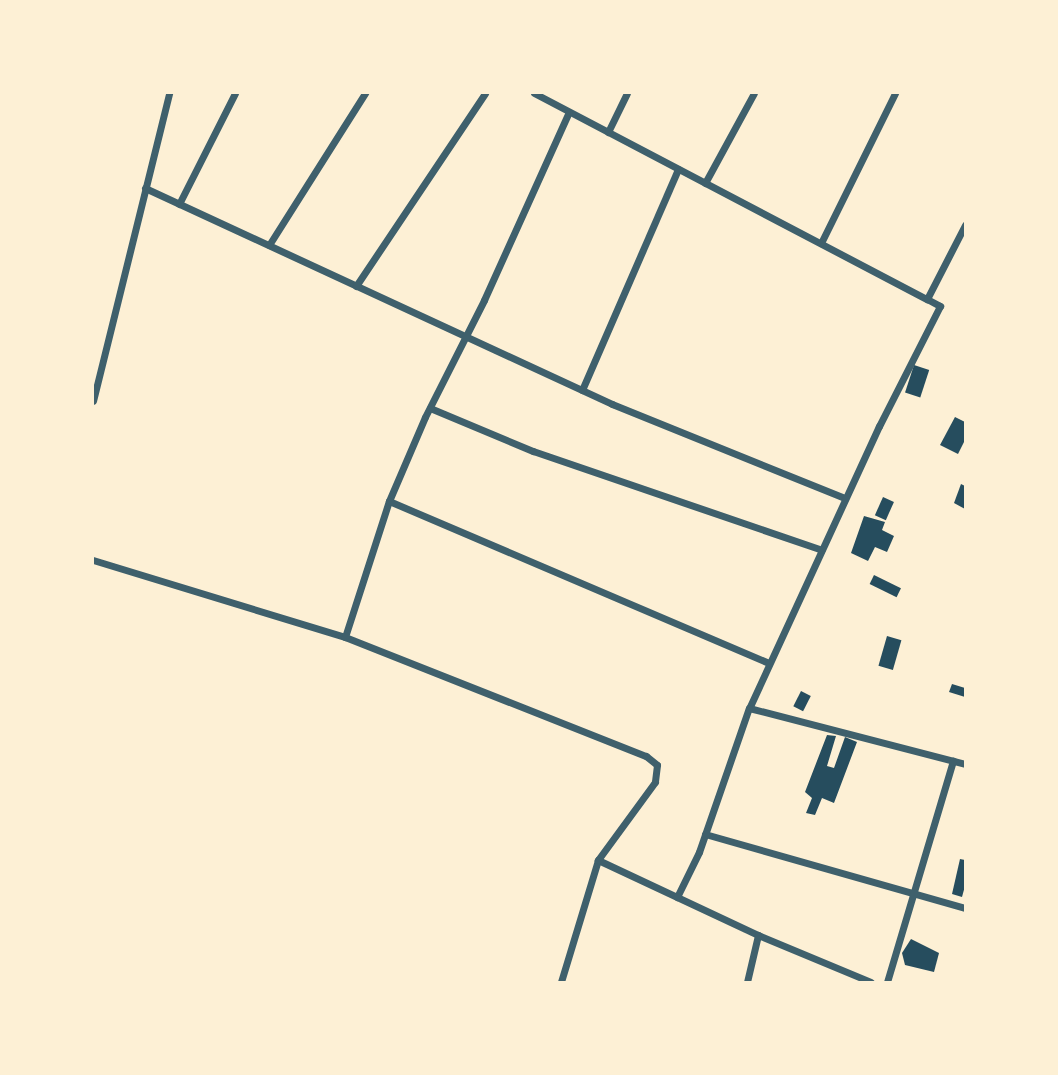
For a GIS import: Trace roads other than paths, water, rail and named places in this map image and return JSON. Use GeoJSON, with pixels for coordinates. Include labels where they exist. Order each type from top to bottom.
{"type":"FeatureCollection","features":[{"type":"Feature","properties":{"kind":"street"},"geometry":{"type":"LineString","coordinates":[[93,401],[169,93]]}},
{"type":"Feature","properties":{"kind":"street"},"geometry":{"type":"LineString","coordinates":[[179,204],[235,93]]}},
{"type":"Feature","properties":{"kind":"street"},"geometry":{"type":"LineString","coordinates":[[269,246],[365,93]]}},
{"type":"Feature","properties":{"kind":"street"},"geometry":{"type":"LineString","coordinates":[[356,286],[485,93]]}},
{"type":"Feature","properties":{"kind":"street"},"geometry":{"type":"LineString","coordinates":[[534,93],[940,306],[845,498],[769,663],[749,708],[705,834],[677,897]]}},
{"type":"Feature","properties":{"kind":"street"},"geometry":{"type":"LineString","coordinates":[[608,132],[627,93]]}},
{"type":"Feature","properties":{"kind":"street"},"geometry":{"type":"LineString","coordinates":[[705,183],[754,93]]}},
{"type":"Feature","properties":{"kind":"street"},"geometry":{"type":"LineString","coordinates":[[821,243],[895,93]]}},
{"type":"Feature","properties":{"kind":"street"},"geometry":{"type":"LineString","coordinates":[[345,637],[389,500],[569,112]]}},
{"type":"Feature","properties":{"kind":"street"},"geometry":{"type":"LineString","coordinates":[[582,390],[678,169]]}},
{"type":"Feature","properties":{"kind":"street"},"geometry":{"type":"LineString","coordinates":[[145,188],[582,390],[845,498]]}},
{"type":"Feature","properties":{"kind":"street"},"geometry":{"type":"LineString","coordinates":[[927,299],[965,225]]}},
{"type":"Feature","properties":{"kind":"street"},"geometry":{"type":"LineString","coordinates":[[430,408],[533,451],[821,550]]}},
{"type":"Feature","properties":{"kind":"street"},"geometry":{"type":"LineString","coordinates":[[389,500],[769,663]]}},
{"type":"Feature","properties":{"kind":"street"},"geometry":{"type":"LineString","coordinates":[[93,560],[345,637],[646,756],[657,765],[655,782],[597,860],[561,982]]}},
{"type":"Feature","properties":{"kind":"street"},"geometry":{"type":"LineString","coordinates":[[749,708],[965,764]]}},
{"type":"Feature","properties":{"kind":"street"},"geometry":{"type":"LineString","coordinates":[[887,982],[953,761]]}},
{"type":"Feature","properties":{"kind":"street"},"geometry":{"type":"LineString","coordinates":[[705,834],[965,908]]}},
{"type":"Feature","properties":{"kind":"street"},"geometry":{"type":"LineString","coordinates":[[597,860],[758,935],[871,982]]}},
{"type":"Feature","properties":{"kind":"street"},"geometry":{"type":"LineString","coordinates":[[747,982],[758,935]]}}]}
